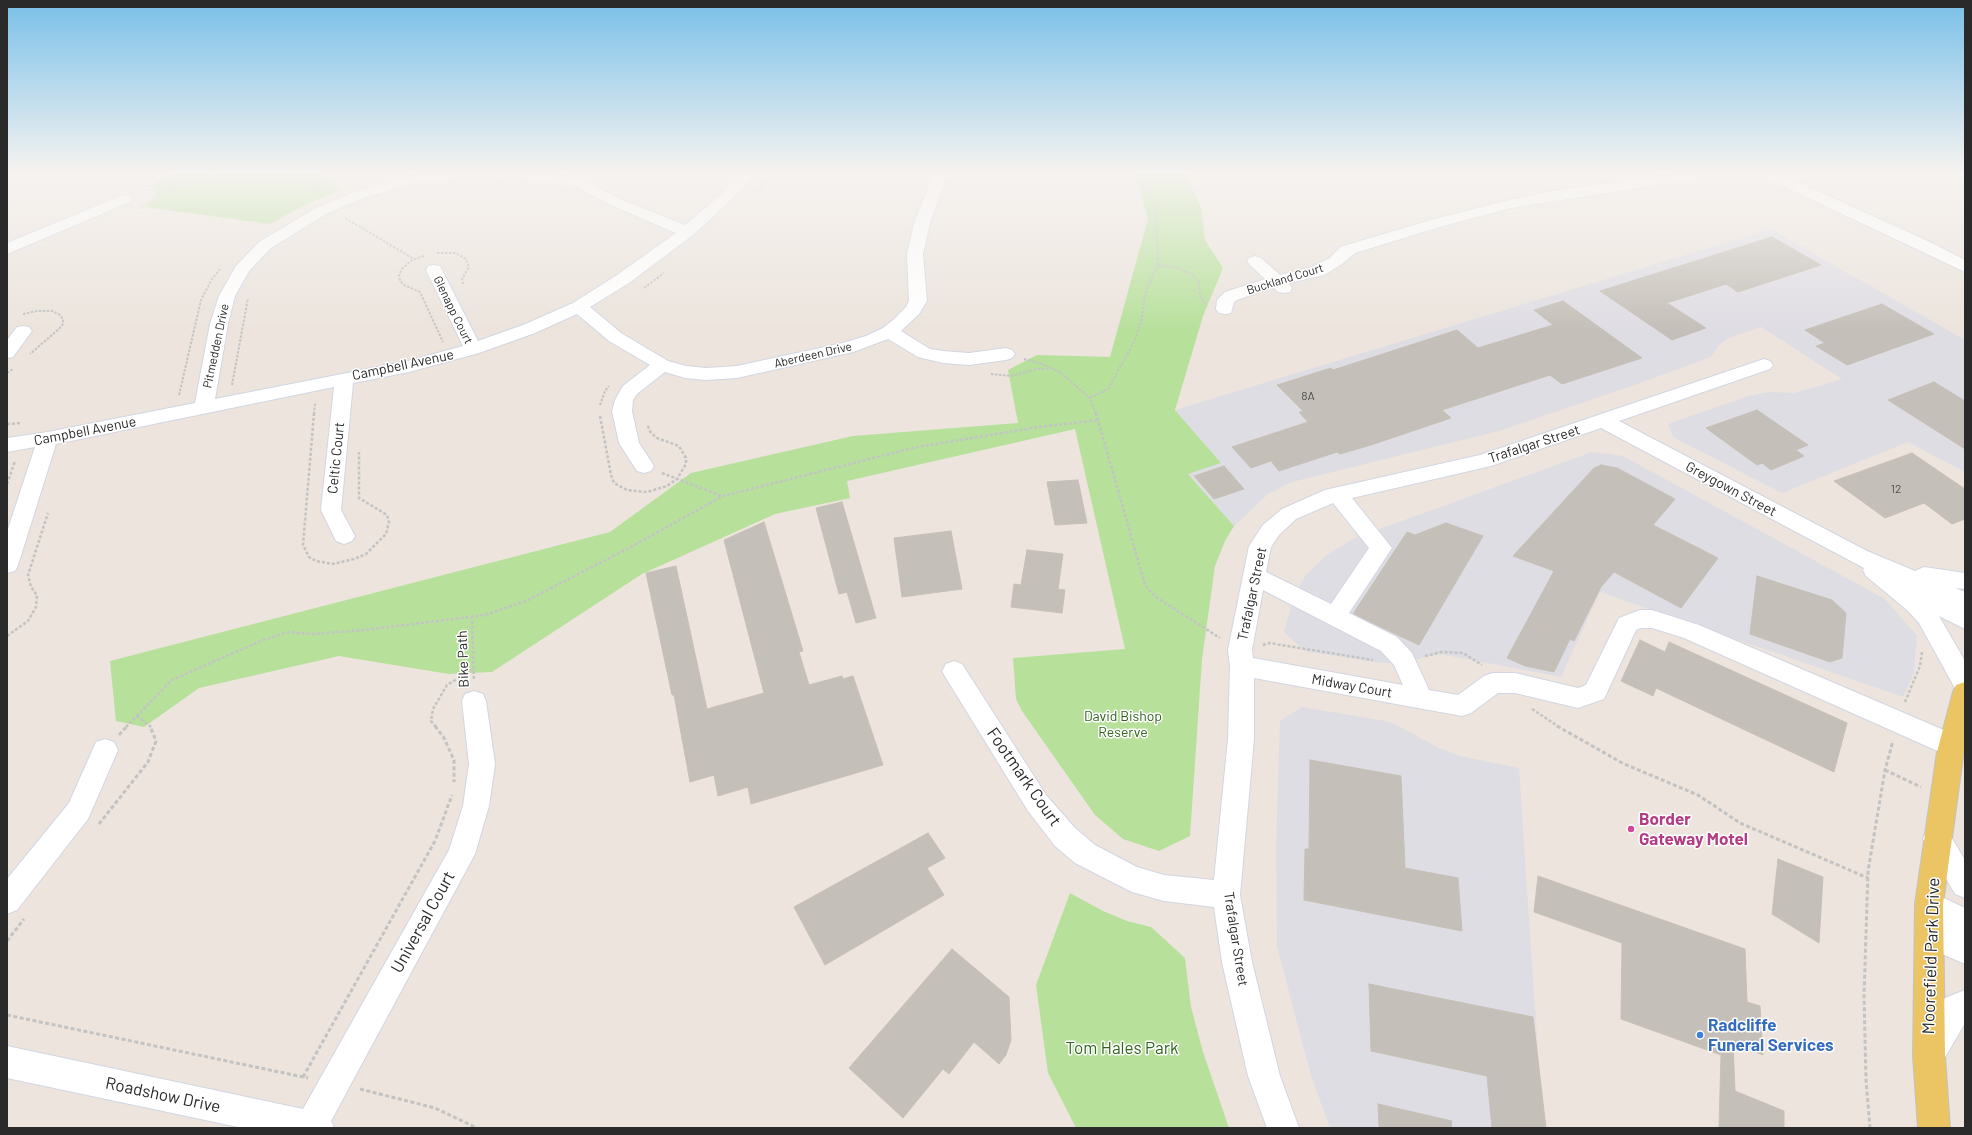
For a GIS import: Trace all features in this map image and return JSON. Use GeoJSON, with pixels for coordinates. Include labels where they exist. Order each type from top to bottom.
{"type":"FeatureCollection","features":[{"type":"Feature","properties":{"kind":"main road","name":"Moorefield Park Drive"},"geometry":{"type":"LineString","coordinates":[[1934,1128],[1929,1056],[1929,904],[1951,745],[1965,692]]}},
{"type":"Feature","properties":{"kind":"street"},"geometry":{"type":"LineString","coordinates":[[7,249],[65,226]]}},
{"type":"Feature","properties":{"kind":"street","name":"Pitmedden Drive"},"geometry":{"type":"LineString","coordinates":[[204,407],[219,324],[227,296],[242,269],[265,245],[296,226]]}},
{"type":"Feature","properties":{"kind":"street"},"geometry":{"type":"LineString","coordinates":[[673,226],[687,232]]}},
{"type":"Feature","properties":{"kind":"street","name":"Campbell Avenue"},"geometry":{"type":"LineString","coordinates":[[11,453],[48,439],[409,366],[473,349],[529,329],[579,307],[623,279],[694,226]]}},
{"type":"Feature","properties":{"kind":"street","name":"Aberdeen Drive"},"geometry":{"type":"LineString","coordinates":[[579,307],[615,337],[662,365],[685,372],[706,374],[737,372],[847,348],[872,340],[889,332],[909,314],[918,301],[915,254],[921,226]]}},
{"type":"Feature","properties":{"kind":"street","name":"Buckland Court"},"geometry":{"type":"LineString","coordinates":[[1225,306],[1231,296],[1276,281],[1318,271],[1336,261],[1348,250],[1427,226]]}},
{"type":"Feature","properties":{"kind":"street"},"geometry":{"type":"LineString","coordinates":[[1883,226],[1926,246],[1965,267]]}},
{"type":"Feature","properties":{"kind":"street"},"geometry":{"type":"LineString","coordinates":[[1255,261],[1289,293]]}},
{"type":"Feature","properties":{"kind":"street","name":"Glenapp Court"},"geometry":{"type":"LineString","coordinates":[[434,270],[473,349]]}},
{"type":"Feature","properties":{"kind":"street"},"geometry":{"type":"LineString","coordinates":[[7,353],[23,331]]}},
{"type":"Feature","properties":{"kind":"street"},"geometry":{"type":"LineString","coordinates":[[889,332],[924,353],[969,359],[1006,354]]}},
{"type":"Feature","properties":{"kind":"street"},"geometry":{"type":"LineString","coordinates":[[644,466],[629,443],[622,412],[624,400],[630,390],[662,365]]}},
{"type":"Feature","properties":{"kind":"street","name":"Trafalgar Street"},"geometry":{"type":"LineString","coordinates":[[1283,1128],[1264,1076],[1237,962],[1226,895],[1241,739],[1241,658],[1260,546],[1270,530],[1289,514],[1307,505],[1337,494],[1484,461],[1603,422],[1764,365]]}},
{"type":"Feature","properties":{"kind":"street","name":"Celtic Court"},"geometry":{"type":"LineString","coordinates":[[344,378],[331,510],[344,536]]}},
{"type":"Feature","properties":{"kind":"street","name":"Greygown Street"},"geometry":{"type":"LineString","coordinates":[[1603,422],[1859,557],[1965,602]]}},
{"type":"Feature","properties":{"kind":"street"},"geometry":{"type":"LineString","coordinates":[[7,565],[48,439]]}},
{"type":"Feature","properties":{"kind":"street"},"geometry":{"type":"LineString","coordinates":[[1335,616],[1381,548],[1337,494]]}},
{"type":"Feature","properties":{"kind":"street"},"geometry":{"type":"LineString","coordinates":[[1859,557],[1912,591],[1965,620]]}},
{"type":"Feature","properties":{"kind":"street","name":"Greygown Street"},"geometry":{"type":"LineString","coordinates":[[1859,557],[1923,575],[1965,581]]}},
{"type":"Feature","properties":{"kind":"street","name":"Greygown Street"},"geometry":{"type":"LineString","coordinates":[[1859,557],[1915,604],[1927,618],[1937,632],[1965,683]]}},
{"type":"Feature","properties":{"kind":"street"},"geometry":{"type":"LineString","coordinates":[[1254,576],[1389,644],[1404,660],[1420,698]]}},
{"type":"Feature","properties":{"kind":"street"},"geometry":{"type":"LineString","coordinates":[[1504,683],[1515,683],[1578,698],[1595,692],[1627,624],[1640,619],[1652,619],[1691,631],[1951,745]]}},
{"type":"Feature","properties":{"kind":"street","name":"Midway Court"},"geometry":{"type":"LineString","coordinates":[[1241,658],[1462,706],[1493,683],[1504,683]]}},
{"type":"Feature","properties":{"kind":"street","name":"Footmark Court"},"geometry":{"type":"LineString","coordinates":[[954,671],[1037,802],[1066,837],[1085,854],[1132,879],[1164,888],[1226,895]]}},
{"type":"Feature","properties":{"kind":"street","name":"Universal Court"},"geometry":{"type":"LineString","coordinates":[[315,1127],[335,1083],[461,854],[476,806],[482,764],[474,701]]}},
{"type":"Feature","properties":{"kind":"street"},"geometry":{"type":"LineString","coordinates":[[7,901],[79,811],[105,750]]}},
{"type":"Feature","properties":{"kind":"street"},"geometry":{"type":"LineString","coordinates":[[1937,839],[1965,885]]}},
{"type":"Feature","properties":{"kind":"street"},"geometry":{"type":"LineString","coordinates":[[1929,904],[1965,923]]}},
{"type":"Feature","properties":{"kind":"street"},"geometry":{"type":"LineString","coordinates":[[1929,934],[1965,950]]}},
{"type":"Feature","properties":{"kind":"street"},"geometry":{"type":"LineString","coordinates":[[1929,1056],[1956,1009],[1965,1005]]}},
{"type":"Feature","properties":{"kind":"street","name":"Roadshow Drive"},"geometry":{"type":"LineString","coordinates":[[7,1062],[315,1127]]}},
{"type":"Feature","properties":{"kind":"path"},"geometry":{"type":"LineString","coordinates":[[359,226],[414,259]]}},
{"type":"Feature","properties":{"kind":"path"},"geometry":{"type":"LineString","coordinates":[[1090,398],[1108,389],[1131,349],[1141,323],[1146,290],[1158,265],[1156,226]]}},
{"type":"Feature","properties":{"kind":"path"},"geometry":{"type":"LineString","coordinates":[[1158,265],[1176,267],[1192,274],[1199,282],[1200,296],[1206,305],[1225,306]]}},
{"type":"Feature","properties":{"kind":"path"},"geometry":{"type":"LineString","coordinates":[[232,385],[248,294]]}},
{"type":"Feature","properties":{"kind":"path"},"geometry":{"type":"LineString","coordinates":[[1006,354],[1042,364],[1060,372],[1090,398],[1099,420],[1145,585],[1156,597],[1200,627],[1241,658],[1269,643],[1390,663],[1442,652],[1463,653],[1488,669],[1529,707],[1570,735],[1624,764],[1698,796],[1740,822],[1868,878]]}},
{"type":"Feature","properties":{"kind":"path"},"geometry":{"type":"LineString","coordinates":[[105,750],[172,680],[263,640],[288,632],[313,634],[365,630],[485,615],[526,601],[627,549],[723,496],[917,447],[1039,427],[1099,420]]}},
{"type":"Feature","properties":{"kind":"path"},"geometry":{"type":"LineString","coordinates":[[7,484],[11,453]]}},
{"type":"Feature","properties":{"kind":"path"},"geometry":{"type":"LineString","coordinates":[[644,466],[723,496]]}},
{"type":"Feature","properties":{"kind":"path"},"geometry":{"type":"LineString","coordinates":[[7,636],[28,621],[36,606],[37,595],[31,587],[28,575],[48,511]]}},
{"type":"Feature","properties":{"kind":"path","name":"Bike Path"},"geometry":{"type":"LineString","coordinates":[[472,616],[474,701]]}},
{"type":"Feature","properties":{"kind":"path"},"geometry":{"type":"LineString","coordinates":[[1870,1128],[1866,1080],[1864,996],[1868,878],[1885,770],[1898,722],[1920,666],[1922,650]]}},
{"type":"Feature","properties":{"kind":"path"},"geometry":{"type":"LineString","coordinates":[[454,784],[454,760],[444,738],[431,721],[433,709],[447,685],[474,669]]}},
{"type":"Feature","properties":{"kind":"path"},"geometry":{"type":"LineString","coordinates":[[303,1077],[435,841],[451,800],[453,790]]}},
{"type":"Feature","properties":{"kind":"path"},"geometry":{"type":"LineString","coordinates":[[7,1015],[335,1083],[435,1108],[476,1128]]}},
{"type":"Feature","properties":{"kind":"shaded area"},"geometry":{"type":"Polygon","coordinates":[[[1771,229],[1965,340],[1965,472],[1908,442],[1782,493],[1673,437],[1668,424],[1748,396],[1770,392],[1795,393],[1842,379],[1761,327],[1729,338],[1719,345],[1711,357],[1629,387],[1499,431],[1292,482],[1268,494],[1234,526],[1187,474],[1221,463],[1175,410],[1771,229]]]}},
{"type":"Feature","properties":{"kind":"shaded area"},"geometry":{"type":"Polygon","coordinates":[[[1592,452],[1623,456],[1885,599],[1917,636],[1914,673],[1903,697],[1600,592],[1561,677],[1440,654],[1399,663],[1381,663],[1305,651],[1284,632],[1295,593],[1306,575],[1327,555],[1355,538],[1592,452]]]}},
{"type":"Feature","properties":{"kind":"shaded area"},"geometry":{"type":"Polygon","coordinates":[[[1302,707],[1391,722],[1439,748],[1460,756],[1519,768],[1543,1128],[1330,1128],[1311,1076],[1277,946],[1276,845],[1280,721],[1302,707]]]}},
{"type":"Feature","properties":{"kind":"green space","name":"David Bishop Reserve"},"geometry":{"type":"Polygon","coordinates":[[[1146,226],[1203,226],[1205,240],[1223,268],[1203,316],[1175,410],[1221,463],[1188,474],[1234,526],[1225,541],[1215,566],[1202,659],[1190,836],[1159,851],[1123,839],[1095,815],[1022,711],[1016,699],[1013,658],[1125,649],[1075,429],[847,481],[850,498],[775,514],[642,574],[492,672],[449,674],[339,656],[199,688],[144,727],[116,721],[110,661],[610,532],[691,473],[853,436],[1018,423],[1008,370],[1037,355],[1110,357],[1146,226]]]}},
{"type":"Feature","properties":{"kind":"green space","name":"Tom Hales Park"},"geometry":{"type":"Polygon","coordinates":[[[1070,893],[1103,911],[1127,921],[1151,927],[1185,958],[1191,1007],[1203,1052],[1229,1128],[1076,1128],[1048,1073],[1036,985],[1070,893]]]}},
{"type":"Feature","properties":{"kind":"building"},"geometry":{"type":"Polygon","coordinates":[[[1772,237],[1821,265],[1738,292],[1726,284],[1667,303],[1706,328],[1672,340],[1600,291],[1772,237]]]}},
{"type":"Feature","properties":{"kind":"building"},"geometry":{"type":"Polygon","coordinates":[[[1563,301],[1642,358],[1562,384],[1550,375],[1442,410],[1451,418],[1371,445],[1340,454],[1337,452],[1279,471],[1271,461],[1251,468],[1232,447],[1308,422],[1299,412],[1303,411],[1277,385],[1331,368],[1333,370],[1457,330],[1478,348],[1553,325],[1534,310],[1563,301]]]}},
{"type":"Feature","properties":{"kind":"building"},"geometry":{"type":"Polygon","coordinates":[[[1882,304],[1934,334],[1847,365],[1816,346],[1825,343],[1805,330],[1882,304]]]}},
{"type":"Feature","properties":{"kind":"building"},"geometry":{"type":"Polygon","coordinates":[[[1934,382],[1965,401],[1965,449],[1888,400],[1934,382]]]}},
{"type":"Feature","properties":{"kind":"building"},"geometry":{"type":"Polygon","coordinates":[[[1757,410],[1808,445],[1796,450],[1804,456],[1771,470],[1762,463],[1757,465],[1706,428],[1757,410]]]}},
{"type":"Feature","properties":{"kind":"building"},"geometry":{"type":"Polygon","coordinates":[[[1912,453],[1965,489],[1965,519],[1952,524],[1924,503],[1885,518],[1834,481],[1912,453]]]}},
{"type":"Feature","properties":{"kind":"building"},"geometry":{"type":"Polygon","coordinates":[[[1601,465],[1617,468],[1675,499],[1653,525],[1718,558],[1681,608],[1614,572],[1601,587],[1574,641],[1570,639],[1554,672],[1525,666],[1507,658],[1554,571],[1513,556],[1594,468],[1601,465]]]}},
{"type":"Feature","properties":{"kind":"building"},"geometry":{"type":"Polygon","coordinates":[[[1224,466],[1244,489],[1214,499],[1194,476],[1224,466]]]}},
{"type":"Feature","properties":{"kind":"building"},"geometry":{"type":"Polygon","coordinates":[[[1078,480],[1087,523],[1055,525],[1047,482],[1078,480]]]}},
{"type":"Feature","properties":{"kind":"building"},"geometry":{"type":"Polygon","coordinates":[[[842,502],[876,618],[856,623],[847,592],[839,594],[816,508],[842,502]]]}},
{"type":"Feature","properties":{"kind":"building"},"geometry":{"type":"Polygon","coordinates":[[[764,522],[803,651],[799,652],[809,685],[842,676],[843,679],[853,676],[883,765],[751,804],[748,787],[718,796],[714,775],[690,782],[674,695],[672,695],[646,573],[676,566],[707,709],[764,693],[724,540],[764,522]]]}},
{"type":"Feature","properties":{"kind":"building"},"geometry":{"type":"Polygon","coordinates":[[[1446,523],[1483,536],[1419,645],[1353,614],[1407,532],[1415,535],[1446,523]]]}},
{"type":"Feature","properties":{"kind":"building"},"geometry":{"type":"Polygon","coordinates":[[[951,531],[962,589],[902,597],[894,538],[951,531]]]}},
{"type":"Feature","properties":{"kind":"building"},"geometry":{"type":"Polygon","coordinates":[[[1027,550],[1063,554],[1058,589],[1065,590],[1062,613],[1011,607],[1014,584],[1021,585],[1027,550]]]}},
{"type":"Feature","properties":{"kind":"building"},"geometry":{"type":"Polygon","coordinates":[[[1757,576],[1832,600],[1846,613],[1842,658],[1830,662],[1750,634],[1757,576]]]}},
{"type":"Feature","properties":{"kind":"building"},"geometry":{"type":"Polygon","coordinates":[[[1640,640],[1665,652],[1669,642],[1847,723],[1834,772],[1656,688],[1653,696],[1621,681],[1640,640]]]}},
{"type":"Feature","properties":{"kind":"building"},"geometry":{"type":"Polygon","coordinates":[[[1310,760],[1401,776],[1405,868],[1458,878],[1462,931],[1304,900],[1305,849],[1309,849],[1310,760]]]}},
{"type":"Feature","properties":{"kind":"building"},"geometry":{"type":"Polygon","coordinates":[[[928,833],[945,858],[927,868],[944,895],[825,965],[794,907],[928,833]]]}},
{"type":"Feature","properties":{"kind":"building"},"geometry":{"type":"Polygon","coordinates":[[[1778,859],[1823,877],[1819,943],[1772,914],[1778,859]]]}},
{"type":"Feature","properties":{"kind":"building"},"geometry":{"type":"Polygon","coordinates":[[[1538,876],[1745,949],[1747,1002],[1760,1006],[1763,1055],[1733,1044],[1735,1091],[1784,1111],[1784,1128],[1719,1128],[1721,1055],[1621,1019],[1622,943],[1534,912],[1538,876]]]}},
{"type":"Feature","properties":{"kind":"building"},"geometry":{"type":"Polygon","coordinates":[[[952,949],[1009,997],[1011,1040],[1006,1055],[999,1064],[974,1042],[949,1074],[943,1069],[903,1118],[849,1068],[952,949]]]}},
{"type":"Feature","properties":{"kind":"building"},"geometry":{"type":"Polygon","coordinates":[[[1369,984],[1533,1017],[1546,1128],[1492,1128],[1487,1076],[1371,1051],[1369,984]]]}},
{"type":"Feature","properties":{"kind":"building"},"geometry":{"type":"Polygon","coordinates":[[[1378,1104],[1452,1121],[1451,1128],[1379,1128],[1378,1104]]]}},
{"type":"Feature","properties":{"kind":"place","name":"Border Gateway Motel"},"geometry":{"type":"Point","coordinates":[1631,829]}},
{"type":"Feature","properties":{"kind":"place","name":"Radcliffe Funeral Services"},"geometry":{"type":"Point","coordinates":[1700,1035]}}]}
